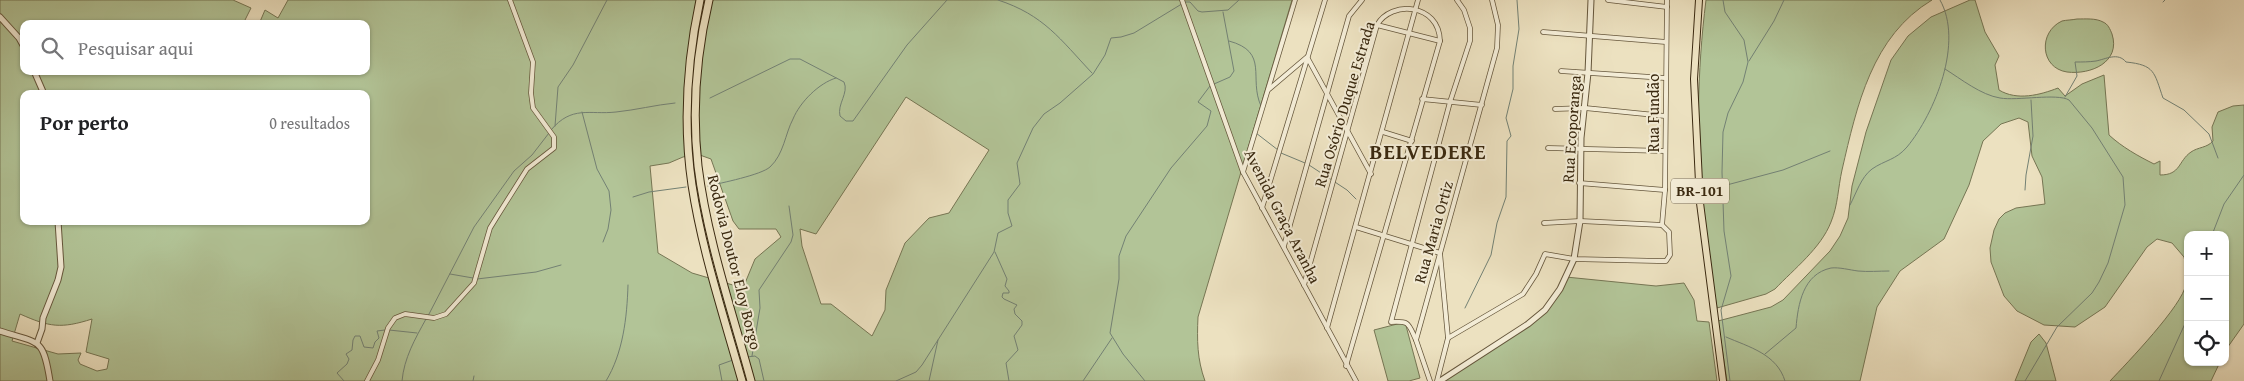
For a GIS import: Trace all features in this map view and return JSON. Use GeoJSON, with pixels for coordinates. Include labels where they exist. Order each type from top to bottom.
{"type":"FeatureCollection","features":[{"type":"Feature","properties":{"kind":"highway","name":"Rodovia Doutor Eloy Borgo"},"geometry":{"type":"LineString","coordinates":[[700,0],[688,81],[687,116],[690,167],[703,236],[742,381]]}},
{"type":"Feature","properties":{"kind":"highway","name":"Rodovia Doutor Eloy Borgo"},"geometry":{"type":"LineString","coordinates":[[709,0],[701,39],[696,82],[695,116],[698,166],[711,233],[750,381]]}},
{"type":"Feature","properties":{"kind":"main road","name":"BR-101"},"geometry":{"type":"LineString","coordinates":[[1699,0],[1694,79],[1700,204],[1723,381]]}},
{"type":"Feature","properties":{"kind":"street"},"geometry":{"type":"LineString","coordinates":[[367,381],[378,360],[388,328],[395,318],[405,314],[434,318],[446,314],[474,283],[490,228],[527,169],[554,148],[554,137],[532,108],[533,62],[510,0]]}},
{"type":"Feature","properties":{"kind":"street","name":"Avenida Graça Aranha"},"geometry":{"type":"LineString","coordinates":[[1182,0],[1243,172],[1346,366],[1356,381]]}},
{"type":"Feature","properties":{"kind":"street"},"geometry":{"type":"LineString","coordinates":[[1243,172],[1295,0]]}},
{"type":"Feature","properties":{"kind":"street"},"geometry":{"type":"LineString","coordinates":[[1262,208],[1325,0]]}},
{"type":"Feature","properties":{"kind":"street"},"geometry":{"type":"LineString","coordinates":[[1284,247],[1326,92],[1349,16],[1362,0]]}},
{"type":"Feature","properties":{"kind":"street"},"geometry":{"type":"LineString","coordinates":[[1327,328],[1418,0]]}},
{"type":"Feature","properties":{"kind":"street"},"geometry":{"type":"LineString","coordinates":[[1430,381],[1409,323],[1391,322],[1450,102],[1470,41],[1470,28],[1464,10],[1457,0]]}},
{"type":"Feature","properties":{"kind":"street","name":"Rua Ecoporanga"},"geometry":{"type":"LineString","coordinates":[[1439,381],[1528,324],[1545,310],[1560,289],[1574,259],[1580,221],[1579,182],[1588,73],[1591,0]]}},
{"type":"Feature","properties":{"kind":"street"},"geometry":{"type":"LineString","coordinates":[[1608,0],[1667,7]]}},
{"type":"Feature","properties":{"kind":"street","name":"Rua Fundão"},"geometry":{"type":"LineString","coordinates":[[1574,259],[1658,262],[1666,261],[1670,255],[1669,232],[1663,226],[1667,0]]}},
{"type":"Feature","properties":{"kind":"street","name":"Rua Maria Ortiz"},"geometry":{"type":"LineString","coordinates":[[1416,340],[1497,48],[1498,25],[1493,1]]}},
{"type":"Feature","properties":{"kind":"street"},"geometry":{"type":"LineString","coordinates":[[1346,366],[1440,41],[1440,30],[1435,19],[1416,7]]}},
{"type":"Feature","properties":{"kind":"street","name":"Rua Osório Duque Estrada"},"geometry":{"type":"LineString","coordinates":[[1304,285],[1378,25],[1384,14],[1394,8],[1416,7]]}},
{"type":"Feature","properties":{"kind":"street"},"geometry":{"type":"LineString","coordinates":[[0,17],[20,40]]}},
{"type":"Feature","properties":{"kind":"street"},"geometry":{"type":"LineString","coordinates":[[1378,25],[1440,41]]}},
{"type":"Feature","properties":{"kind":"street"},"geometry":{"type":"LineString","coordinates":[[1543,32],[1666,42]]}},
{"type":"Feature","properties":{"kind":"street"},"geometry":{"type":"LineString","coordinates":[[1268,90],[1307,57]]}},
{"type":"Feature","properties":{"kind":"street"},"geometry":{"type":"LineString","coordinates":[[1307,57],[1371,174]]}},
{"type":"Feature","properties":{"kind":"street"},"geometry":{"type":"LineString","coordinates":[[1561,71],[1665,78]]}},
{"type":"Feature","properties":{"kind":"street"},"geometry":{"type":"LineString","coordinates":[[36,75],[42,90]]}},
{"type":"Feature","properties":{"kind":"street"},"geometry":{"type":"LineString","coordinates":[[1422,99],[1482,105]]}},
{"type":"Feature","properties":{"kind":"street"},"geometry":{"type":"LineString","coordinates":[[1556,109],[1585,108],[1665,116]]}},
{"type":"Feature","properties":{"kind":"street"},"geometry":{"type":"LineString","coordinates":[[1382,132],[1412,141]]}},
{"type":"Feature","properties":{"kind":"street"},"geometry":{"type":"LineString","coordinates":[[1548,148],[1665,151]]}},
{"type":"Feature","properties":{"kind":"street"},"geometry":{"type":"LineString","coordinates":[[1579,182],[1665,190]]}},
{"type":"Feature","properties":{"kind":"street"},"geometry":{"type":"LineString","coordinates":[[1544,223],[1580,221],[1663,226]]}},
{"type":"Feature","properties":{"kind":"street"},"geometry":{"type":"LineString","coordinates":[[37,343],[42,329],[43,318],[61,267],[58,225]]}},
{"type":"Feature","properties":{"kind":"street"},"geometry":{"type":"LineString","coordinates":[[1356,227],[1440,253],[1448,338],[1439,381]]}},
{"type":"Feature","properties":{"kind":"street"},"geometry":{"type":"LineString","coordinates":[[1448,338],[1522,294],[1536,274],[1544,254],[1574,259]]}},
{"type":"Feature","properties":{"kind":"street"},"geometry":{"type":"LineString","coordinates":[[0,331],[37,343],[42,347],[46,355],[50,381]]}},
{"type":"Feature","properties":{"kind":"green space"},"geometry":{"type":"Polygon","coordinates":[[[0,0],[233,0],[251,8],[245,20],[20,20],[20,75],[370,75],[370,20],[261,20],[265,10],[278,18],[288,0],[1292,0],[1198,317],[1198,349],[1205,381],[0,381],[0,0]],[[906,97],[816,234],[800,229],[802,246],[821,304],[831,304],[872,336],[885,310],[886,290],[905,243],[929,218],[949,213],[989,150],[906,97]],[[697,154],[669,163],[650,166],[658,253],[692,273],[743,288],[755,259],[781,237],[776,229],[739,229],[733,221],[711,159],[697,154]],[[20,314],[12,341],[58,354],[81,353],[78,360],[80,364],[97,371],[107,369],[109,359],[86,352],[92,319],[72,324],[55,325],[39,322],[20,314]]]}},
{"type":"Feature","properties":{"kind":"green space"},"geometry":{"type":"Polygon","coordinates":[[[1706,0],[1932,0],[1912,15],[1895,33],[1881,52],[1870,74],[1854,121],[1842,170],[1837,203],[1827,232],[1821,241],[1775,289],[1766,294],[1717,308],[1704,229],[1698,136],[1699,81],[1706,0]]]}},
{"type":"Feature","properties":{"kind":"green space"},"geometry":{"type":"Polygon","coordinates":[[[1970,0],[1975,0],[1985,32],[1999,56],[1995,65],[1999,90],[2006,93],[2028,96],[2058,88],[2065,96],[2082,84],[2104,75],[2109,135],[2148,161],[2154,164],[2160,161],[2160,175],[2172,173],[2191,152],[2213,141],[2212,127],[2218,112],[2233,106],[2244,105],[2244,324],[2229,345],[2229,231],[2184,231],[2184,257],[2172,243],[2157,239],[2147,247],[2105,307],[2075,327],[2044,325],[2017,311],[2004,296],[1991,262],[1990,248],[1994,230],[1999,219],[2005,213],[2016,208],[2045,204],[2042,177],[2032,156],[2028,122],[2019,118],[2001,124],[1983,141],[1969,185],[1944,239],[1900,271],[1877,307],[1860,381],[1727,381],[1718,321],[1771,307],[1783,300],[1830,251],[1840,236],[1848,218],[1852,186],[1866,132],[1891,60],[1908,36],[1931,17],[1970,0]]]}},
{"type":"Feature","properties":{"kind":"green space"},"geometry":{"type":"Polygon","coordinates":[[[2077,19],[2097,20],[2106,24],[2112,34],[2114,44],[2108,59],[2102,65],[2085,71],[2067,72],[2051,64],[2045,49],[2046,41],[2054,26],[2062,21],[2077,19]]]}},
{"type":"Feature","properties":{"kind":"green space"},"geometry":{"type":"Polygon","coordinates":[[[1566,277],[1656,286],[1684,283],[1694,300],[1697,321],[1709,322],[1717,381],[1435,381],[1458,370],[1540,315],[1566,277]]]}},
{"type":"Feature","properties":{"kind":"green space"},"geometry":{"type":"Polygon","coordinates":[[[2184,290],[2184,366],[2218,366],[2211,381],[2110,381],[2153,334],[2184,290]]]}},
{"type":"Feature","properties":{"kind":"green space"},"geometry":{"type":"Polygon","coordinates":[[[1405,322],[1420,378],[1409,381],[1388,381],[1374,330],[1405,322]]]}},
{"type":"Feature","properties":{"kind":"green space"},"geometry":{"type":"Polygon","coordinates":[[[2039,334],[2046,343],[2056,381],[2015,381],[2031,342],[2039,334]]]}},
{"type":"Feature","properties":{"kind":"waterway"},"geometry":{"type":"LineString","coordinates":[[555,126],[558,87],[573,65],[607,0]]}},
{"type":"Feature","properties":{"kind":"waterway"},"geometry":{"type":"LineString","coordinates":[[710,98],[790,59],[800,59],[844,82],[845,90],[840,107],[840,116],[846,121],[853,121],[907,45],[947,0]]}},
{"type":"Feature","properties":{"kind":"waterway"},"geometry":{"type":"LineString","coordinates":[[998,0],[1014,6],[1040,21],[1092,73]]}},
{"type":"Feature","properties":{"kind":"waterway"},"geometry":{"type":"LineString","coordinates":[[896,381],[916,372],[922,365],[994,252],[998,233],[1012,226],[1008,213],[1008,200],[1020,184],[1017,163],[1033,128],[1044,114],[1060,103],[1093,74],[1105,55],[1111,38],[1134,33],[1185,2],[1190,2],[1198,11],[1202,12],[1228,10],[1239,0]]}},
{"type":"Feature","properties":{"kind":"waterway"},"geometry":{"type":"LineString","coordinates":[[1465,308],[1491,255],[1497,223],[1506,197],[1507,141],[1511,136],[1506,118],[1513,89],[1513,66],[1519,29],[1517,0]]}},
{"type":"Feature","properties":{"kind":"waterway"},"geometry":{"type":"LineString","coordinates":[[1723,0],[1725,12],[1744,40],[1748,62],[1743,82],[1728,113],[1723,132],[1724,231],[1731,276],[1721,310],[1730,381]]}},
{"type":"Feature","properties":{"kind":"waterway"},"geometry":{"type":"LineString","coordinates":[[1749,61],[1774,21],[1784,0]]}},
{"type":"Feature","properties":{"kind":"waterway"},"geometry":{"type":"LineString","coordinates":[[1850,205],[1868,172],[1899,155],[1907,147],[1927,116],[1936,97],[1943,77],[1949,36],[1947,17],[1940,0]]}},
{"type":"Feature","properties":{"kind":"waterway"},"geometry":{"type":"LineString","coordinates":[[1214,84],[1230,77],[1234,71],[1223,12]]}},
{"type":"Feature","properties":{"kind":"waterway"},"geometry":{"type":"LineString","coordinates":[[1229,41],[1242,46],[1254,59],[1256,86],[1261,106]]}},
{"type":"Feature","properties":{"kind":"waterway"},"geometry":{"type":"LineString","coordinates":[[2065,97],[2077,76],[2075,62],[2119,57],[2126,62],[2143,65],[2152,71],[2163,98],[2184,110],[2209,134],[2218,158]]}},
{"type":"Feature","properties":{"kind":"waterway"},"geometry":{"type":"LineString","coordinates":[[1945,69],[1986,94],[2000,98],[2056,97],[2069,100],[2092,128],[2123,177],[2125,205],[2108,263],[2099,282],[2092,293],[2057,327],[2025,381]]}},
{"type":"Feature","properties":{"kind":"waterway"},"geometry":{"type":"LineString","coordinates":[[708,186],[750,176],[770,167],[775,162],[784,144],[790,125],[800,106],[823,84],[836,78]]}},
{"type":"Feature","properties":{"kind":"waterway"},"geometry":{"type":"LineString","coordinates":[[1145,381],[1123,354],[1110,333],[1119,279],[1119,256],[1126,236],[1171,168],[1207,126],[1211,111],[1198,102],[1210,86]]}},
{"type":"Feature","properties":{"kind":"waterway"},"geometry":{"type":"LineString","coordinates":[[2025,190],[2033,136],[2031,100]]}},
{"type":"Feature","properties":{"kind":"waterway"},"geometry":{"type":"LineString","coordinates":[[551,130],[566,117],[574,114],[616,112],[675,103]]}},
{"type":"Feature","properties":{"kind":"waterway"},"geometry":{"type":"LineString","coordinates":[[582,112],[597,169],[609,191],[611,210],[608,229],[603,242]]}},
{"type":"Feature","properties":{"kind":"waterway"},"geometry":{"type":"LineString","coordinates":[[428,316],[474,227],[514,171],[532,155],[549,133]]}},
{"type":"Feature","properties":{"kind":"waterway"},"geometry":{"type":"LineString","coordinates":[[1256,133],[1278,150]]}},
{"type":"Feature","properties":{"kind":"waterway"},"geometry":{"type":"LineString","coordinates":[[1723,186],[1783,170],[1830,151]]}},
{"type":"Feature","properties":{"kind":"waterway"},"geometry":{"type":"LineString","coordinates":[[1281,153],[1305,163]]}},
{"type":"Feature","properties":{"kind":"waterway"},"geometry":{"type":"LineString","coordinates":[[1309,165],[1347,190],[1356,199]]}},
{"type":"Feature","properties":{"kind":"waterway"},"geometry":{"type":"LineString","coordinates":[[2214,231],[2224,204],[2244,175]]}},
{"type":"Feature","properties":{"kind":"waterway"},"geometry":{"type":"LineString","coordinates":[[633,197],[649,192],[686,187]]}},
{"type":"Feature","properties":{"kind":"waterway"},"geometry":{"type":"LineString","coordinates":[[752,356],[760,308],[759,290],[791,242],[793,235],[789,206]]}},
{"type":"Feature","properties":{"kind":"waterway"},"geometry":{"type":"LineString","coordinates":[[995,252],[1007,279],[1005,286],[1009,291],[1009,293],[1003,293],[1002,297],[1017,305],[1014,309],[1015,314],[1022,321],[1022,325],[1014,336],[1018,350],[1006,363],[1009,381]]}},
{"type":"Feature","properties":{"kind":"waterway"},"geometry":{"type":"LineString","coordinates":[[477,279],[536,272],[561,265]]}},
{"type":"Feature","properties":{"kind":"waterway"},"geometry":{"type":"LineString","coordinates":[[1765,354],[1796,328],[1798,309],[1804,291],[1808,283],[1822,271],[1831,268],[1889,271]]}},
{"type":"Feature","properties":{"kind":"waterway"},"geometry":{"type":"LineString","coordinates":[[450,274],[473,278]]}},
{"type":"Feature","properties":{"kind":"waterway"},"geometry":{"type":"LineString","coordinates":[[606,381],[612,370],[623,335],[628,285]]}},
{"type":"Feature","properties":{"kind":"waterway"},"geometry":{"type":"LineString","coordinates":[[402,381],[414,341],[426,319]]}},
{"type":"Feature","properties":{"kind":"waterway"},"geometry":{"type":"LineString","coordinates":[[2159,381],[2186,321]]}},
{"type":"Feature","properties":{"kind":"waterway"},"geometry":{"type":"LineString","coordinates":[[344,381],[337,373],[347,364],[349,359],[346,354],[352,350],[355,336],[360,336],[364,347],[373,348],[379,338],[377,331],[385,330]]}},
{"type":"Feature","properties":{"kind":"waterway"},"geometry":{"type":"LineString","coordinates":[[389,330],[417,333]]}},
{"type":"Feature","properties":{"kind":"waterway"},"geometry":{"type":"LineString","coordinates":[[1726,337],[1753,348],[1769,358],[1776,364],[1785,381]]}},
{"type":"Feature","properties":{"kind":"waterway"},"geometry":{"type":"LineString","coordinates":[[1083,381],[1112,338]]}},
{"type":"Feature","properties":{"kind":"waterway"},"geometry":{"type":"LineString","coordinates":[[929,381],[938,340]]}},
{"type":"Feature","properties":{"kind":"waterway"},"geometry":{"type":"LineString","coordinates":[[747,357],[755,356],[759,359],[764,381]]}},
{"type":"Feature","properties":{"kind":"waterway"},"geometry":{"type":"LineString","coordinates":[[722,381],[719,365],[733,360]]}},
{"type":"Feature","properties":{"kind":"waterway"},"geometry":{"type":"LineString","coordinates":[[473,381],[474,376]]}},
{"type":"Feature","properties":{"kind":"district","name":"BELVEDERE"},"geometry":{"type":"Point","coordinates":[1428,152]}}]}
